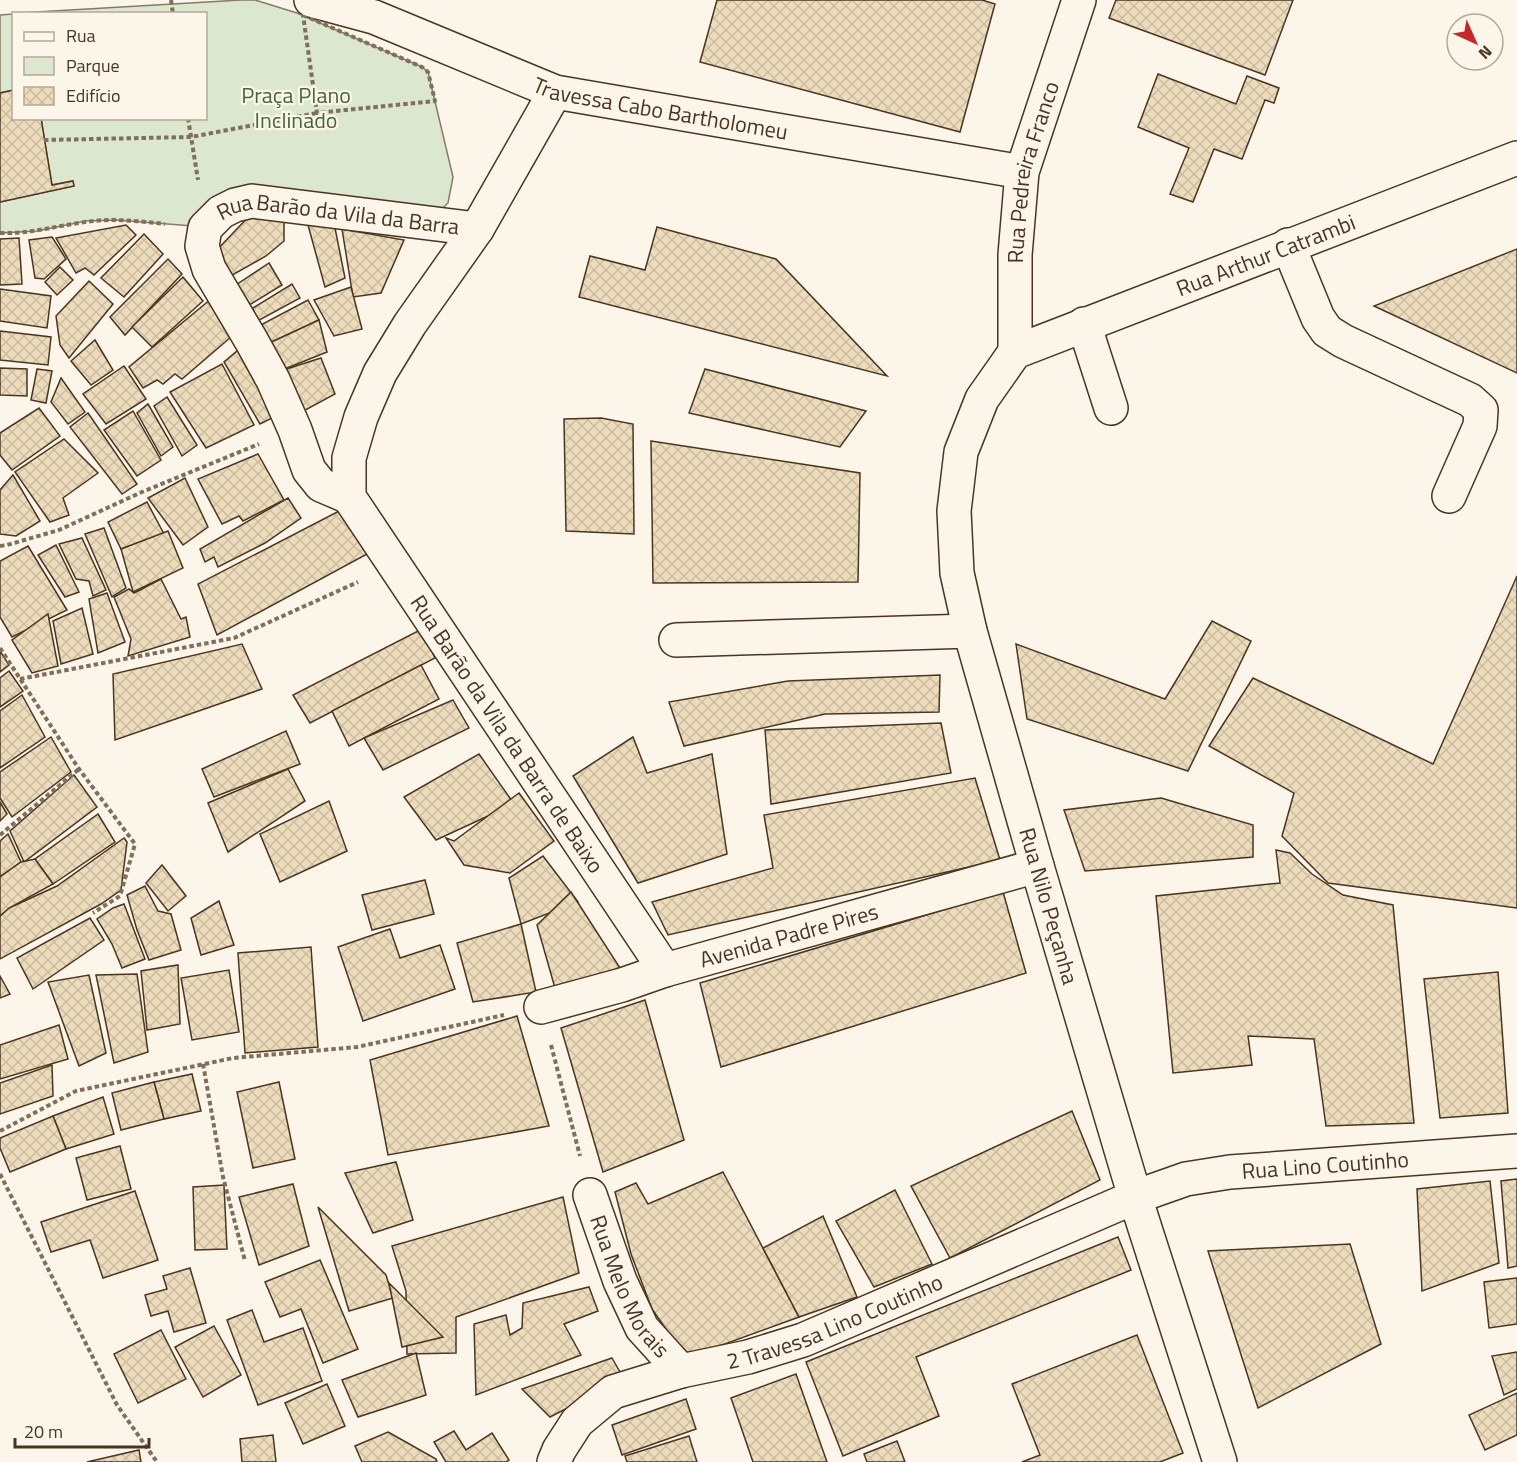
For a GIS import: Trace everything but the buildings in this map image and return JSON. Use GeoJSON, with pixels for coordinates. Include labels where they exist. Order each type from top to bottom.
{"type":"FeatureCollection","features":[{"type":"Feature","properties":{"kind":"street","name":"Travessa Cabo Bartholomeu"},"geometry":{"type":"LineString","coordinates":[[311,0],[374,17],[555,92],[1022,172]]}},
{"type":"Feature","properties":{"kind":"street","name":"Rua Pedreira Franco"},"geometry":{"type":"LineString","coordinates":[[1015,352],[1015,255],[1022,172],[1079,0]]}},
{"type":"Feature","properties":{"kind":"street"},"geometry":{"type":"LineString","coordinates":[[205,228],[202,246],[209,269],[251,339],[295,430],[309,470],[321,485],[349,497],[350,458],[361,417],[380,373],[410,324],[477,229],[555,92]]}},
{"type":"Feature","properties":{"kind":"street","name":"Rua Arthur Catrambi"},"geometry":{"type":"LineString","coordinates":[[1015,352],[1517,158]]}},
{"type":"Feature","properties":{"kind":"street","name":"Rua Barão da Vila da Barra"},"geometry":{"type":"LineString","coordinates":[[205,228],[221,212],[235,205],[252,201],[477,229]]}},
{"type":"Feature","properties":{"kind":"street"},"geometry":{"type":"LineString","coordinates":[[1288,245],[1318,318],[1327,331],[1343,341],[1470,399],[1481,410],[1480,426],[1449,496]]}},
{"type":"Feature","properties":{"kind":"street"},"geometry":{"type":"LineString","coordinates":[[1084,324],[1111,408]]}},
{"type":"Feature","properties":{"kind":"street","name":"Rua Nilo Peçanha"},"geometry":{"type":"LineString","coordinates":[[1015,352],[982,399],[961,452],[954,511],[957,573],[970,632],[1037,866],[1136,1197],[1220,1462]]}},
{"type":"Feature","properties":{"kind":"street","name":"Rua Barão da Vila da Barra de Baixo"},"geometry":{"type":"LineString","coordinates":[[349,497],[665,970]]}},
{"type":"Feature","properties":{"kind":"street"},"geometry":{"type":"LineString","coordinates":[[676,639],[970,632]]}},
{"type":"Feature","properties":{"kind":"street","name":"Avenida Padre Pires"},"geometry":{"type":"LineString","coordinates":[[541,1007],[1037,866]]}},
{"type":"Feature","properties":{"kind":"street","name":"Rua Lino Coutinho"},"geometry":{"type":"LineString","coordinates":[[1136,1197],[1186,1179],[1230,1172],[1517,1151]]}},
{"type":"Feature","properties":{"kind":"street","name":"Rua Melo Morais"},"geometry":{"type":"LineString","coordinates":[[590,1195],[620,1281],[642,1328],[681,1371]]}},
{"type":"Feature","properties":{"kind":"street","name":"2 Travessa Lino Coutinho"},"geometry":{"type":"LineString","coordinates":[[554,1462],[577,1422],[614,1392],[681,1371],[748,1358],[803,1340],[1136,1197]]}},
{"type":"Feature","properties":{"kind":"path"},"geometry":{"type":"LineString","coordinates":[[44,140],[191,137],[317,113],[435,101],[428,72],[422,66],[303,15],[317,113]]}},
{"type":"Feature","properties":{"kind":"path"},"geometry":{"type":"LineString","coordinates":[[0,233],[37,231],[86,221],[117,220],[205,228],[188,120]]}},
{"type":"Feature","properties":{"kind":"path"},"geometry":{"type":"LineString","coordinates":[[0,546],[59,530],[142,492],[295,430]]}},
{"type":"Feature","properties":{"kind":"path"},"geometry":{"type":"LineString","coordinates":[[20,679],[234,638],[395,565]]}},
{"type":"Feature","properties":{"kind":"path"},"geometry":{"type":"LineString","coordinates":[[0,648],[79,769],[135,844],[120,896],[93,913]]}},
{"type":"Feature","properties":{"kind":"path"},"geometry":{"type":"LineString","coordinates":[[0,835],[79,769]]}},
{"type":"Feature","properties":{"kind":"path"},"geometry":{"type":"LineString","coordinates":[[0,1131],[76,1091],[233,1058],[357,1047],[541,1007],[590,1195]]}},
{"type":"Feature","properties":{"kind":"path"},"geometry":{"type":"LineString","coordinates":[[204,1064],[223,1177],[245,1261]]}},
{"type":"Feature","properties":{"kind":"path"},"geometry":{"type":"LineString","coordinates":[[0,1174],[117,1405],[157,1462]]}},
{"type":"Feature","properties":{"kind":"green space","name":"Praça Plano Inclinado"},"geometry":{"type":"Polygon","coordinates":[[[255,0],[297,13],[422,67],[428,72],[453,177],[448,203],[440,211],[336,203],[193,226],[117,220],[86,221],[37,231],[0,233],[0,202],[74,186],[72,181],[52,185],[41,120],[207,120],[207,12],[36,12],[255,0]]]}},
{"type":"Feature","properties":{"kind":"green space"},"geometry":{"type":"Polygon","coordinates":[[[12,14],[12,90],[0,93],[0,15],[12,14]]]}}]}
